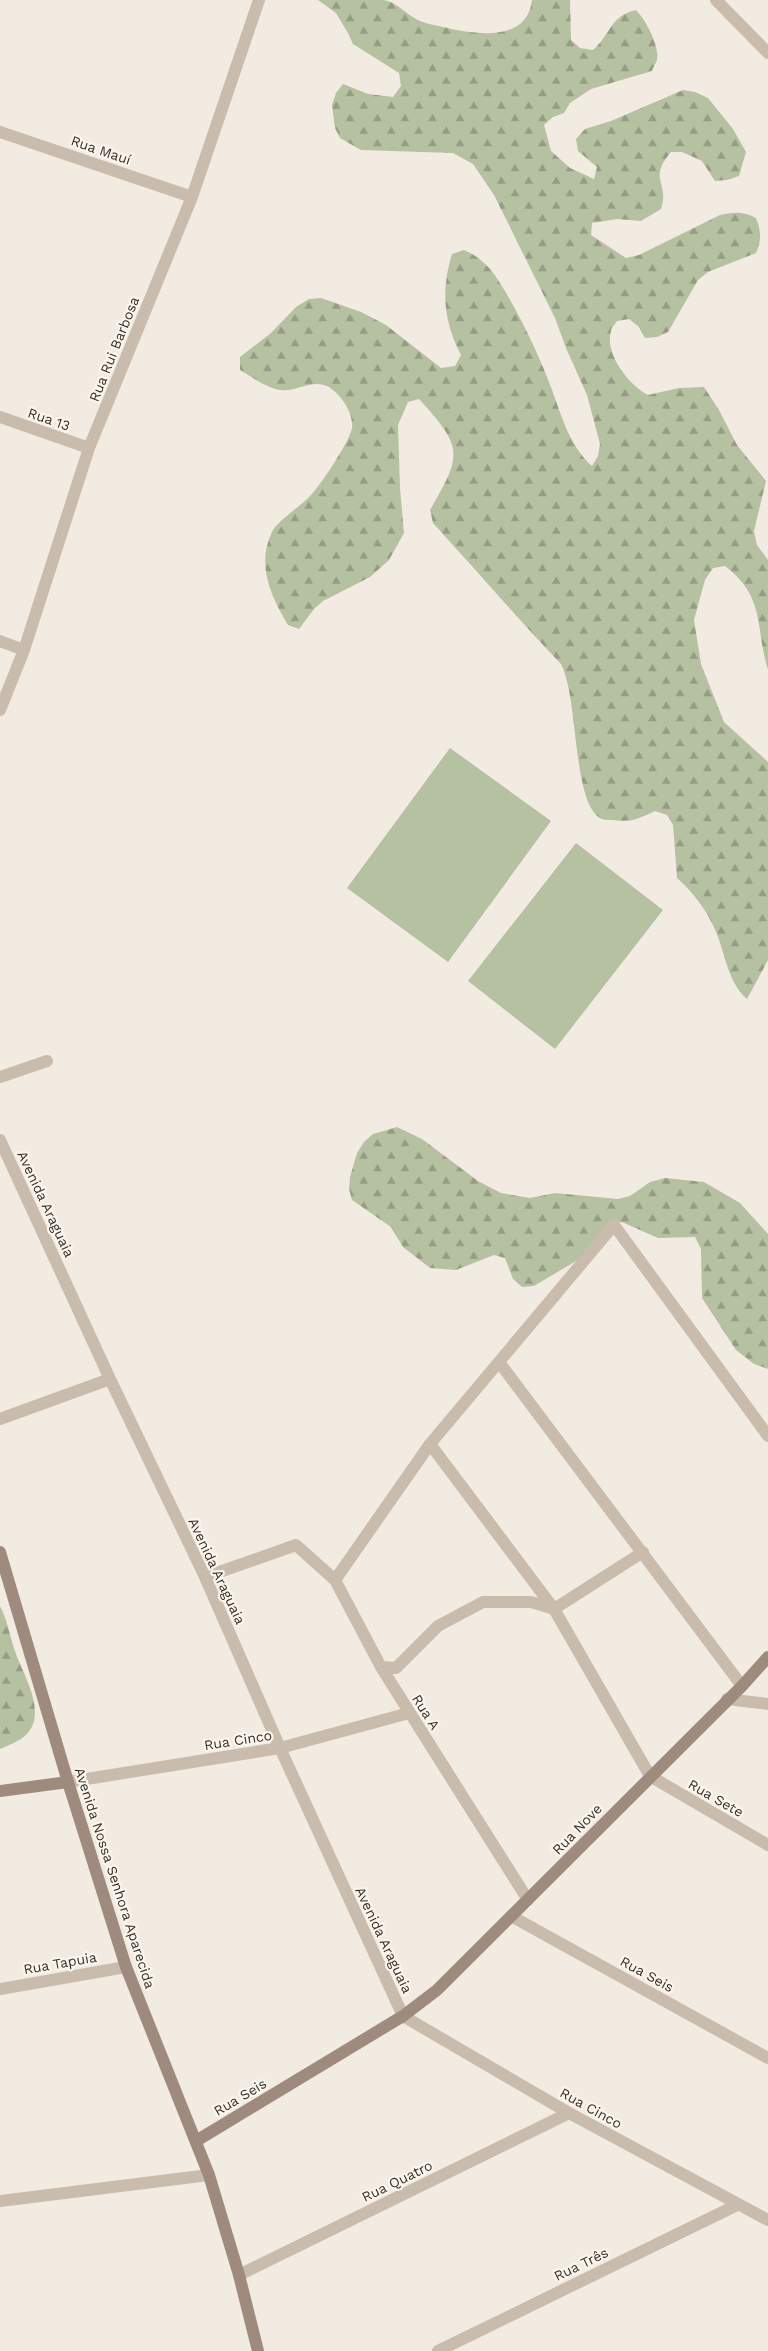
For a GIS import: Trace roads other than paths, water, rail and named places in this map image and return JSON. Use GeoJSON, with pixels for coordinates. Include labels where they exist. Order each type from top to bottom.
{"type":"FeatureCollection","features":[{"type":"Feature","properties":{"kind":"street","name":"Rua Rui Barbosa"},"geometry":{"type":"LineString","coordinates":[[0,710],[24,650],[89,448],[192,197],[259,0]]}},
{"type":"Feature","properties":{"kind":"street"},"geometry":{"type":"LineString","coordinates":[[716,0],[768,53]]}},
{"type":"Feature","properties":{"kind":"street","name":"Rua Mauí"},"geometry":{"type":"LineString","coordinates":[[0,132],[192,197]]}},
{"type":"Feature","properties":{"kind":"street","name":"Rua 13"},"geometry":{"type":"LineString","coordinates":[[0,417],[89,448]]}},
{"type":"Feature","properties":{"kind":"street"},"geometry":{"type":"LineString","coordinates":[[0,641],[24,650]]}},
{"type":"Feature","properties":{"kind":"street"},"geometry":{"type":"LineString","coordinates":[[0,1077],[47,1061]]}},
{"type":"Feature","properties":{"kind":"street","name":"Avenida Araguaia"},"geometry":{"type":"LineString","coordinates":[[0,1140],[110,1379],[205,1578],[280,1748],[403,2016]]}},
{"type":"Feature","properties":{"kind":"street"},"geometry":{"type":"LineString","coordinates":[[335,1580],[430,1444],[614,1225],[768,1436]]}},
{"type":"Feature","properties":{"kind":"street"},"geometry":{"type":"LineString","coordinates":[[499,1362],[742,1686]]}},
{"type":"Feature","properties":{"kind":"street"},"geometry":{"type":"LineString","coordinates":[[0,1419],[110,1379]]}},
{"type":"Feature","properties":{"kind":"street"},"geometry":{"type":"LineString","coordinates":[[430,1444],[554,1609],[650,1776]]}},
{"type":"Feature","properties":{"kind":"street","name":"Rua A"},"geometry":{"type":"LineString","coordinates":[[205,1578],[296,1545],[335,1580],[381,1667],[528,1900]]}},
{"type":"Feature","properties":{"kind":"street","name":"Avenida Nossa Senhora Aparecida"},"geometry":{"type":"LineString","coordinates":[[0,1552],[68,1782],[126,1967],[209,2175],[239,2275],[258,2351]]}},
{"type":"Feature","properties":{"kind":"street"},"geometry":{"type":"LineString","coordinates":[[381,1667],[396,1668],[438,1626],[483,1602],[531,1602],[554,1609],[643,1552]]}},
{"type":"Feature","properties":{"kind":"street","name":"Rua Nove"},"geometry":{"type":"LineString","coordinates":[[403,2016],[437,1990],[742,1686],[768,1657]]}},
{"type":"Feature","properties":{"kind":"street"},"geometry":{"type":"LineString","coordinates":[[727,1699],[768,1704]]}},
{"type":"Feature","properties":{"kind":"street","name":"Rua Cinco"},"geometry":{"type":"LineString","coordinates":[[68,1782],[280,1748],[409,1713]]}},
{"type":"Feature","properties":{"kind":"street","name":"Rua Sete"},"geometry":{"type":"LineString","coordinates":[[650,1776],[768,1845]]}},
{"type":"Feature","properties":{"kind":"street"},"geometry":{"type":"LineString","coordinates":[[0,1791],[68,1782]]}},
{"type":"Feature","properties":{"kind":"street","name":"Rua Seis"},"geometry":{"type":"LineString","coordinates":[[511,1916],[768,2058]]}},
{"type":"Feature","properties":{"kind":"street","name":"Rua Tapuia"},"geometry":{"type":"LineString","coordinates":[[0,1988],[126,1967]]}},
{"type":"Feature","properties":{"kind":"street","name":"Rua Cinco"},"geometry":{"type":"LineString","coordinates":[[403,2016],[569,2113],[768,2220]]}},
{"type":"Feature","properties":{"kind":"street","name":"Rua Seis"},"geometry":{"type":"LineString","coordinates":[[196,2142],[403,2016]]}},
{"type":"Feature","properties":{"kind":"street","name":"Rua Quatro"},"geometry":{"type":"LineString","coordinates":[[239,2275],[569,2113]]}},
{"type":"Feature","properties":{"kind":"street"},"geometry":{"type":"LineString","coordinates":[[0,2201],[209,2175]]}},
{"type":"Feature","properties":{"kind":"street","name":"Rua Três"},"geometry":{"type":"LineString","coordinates":[[438,2351],[737,2205]]}}]}
